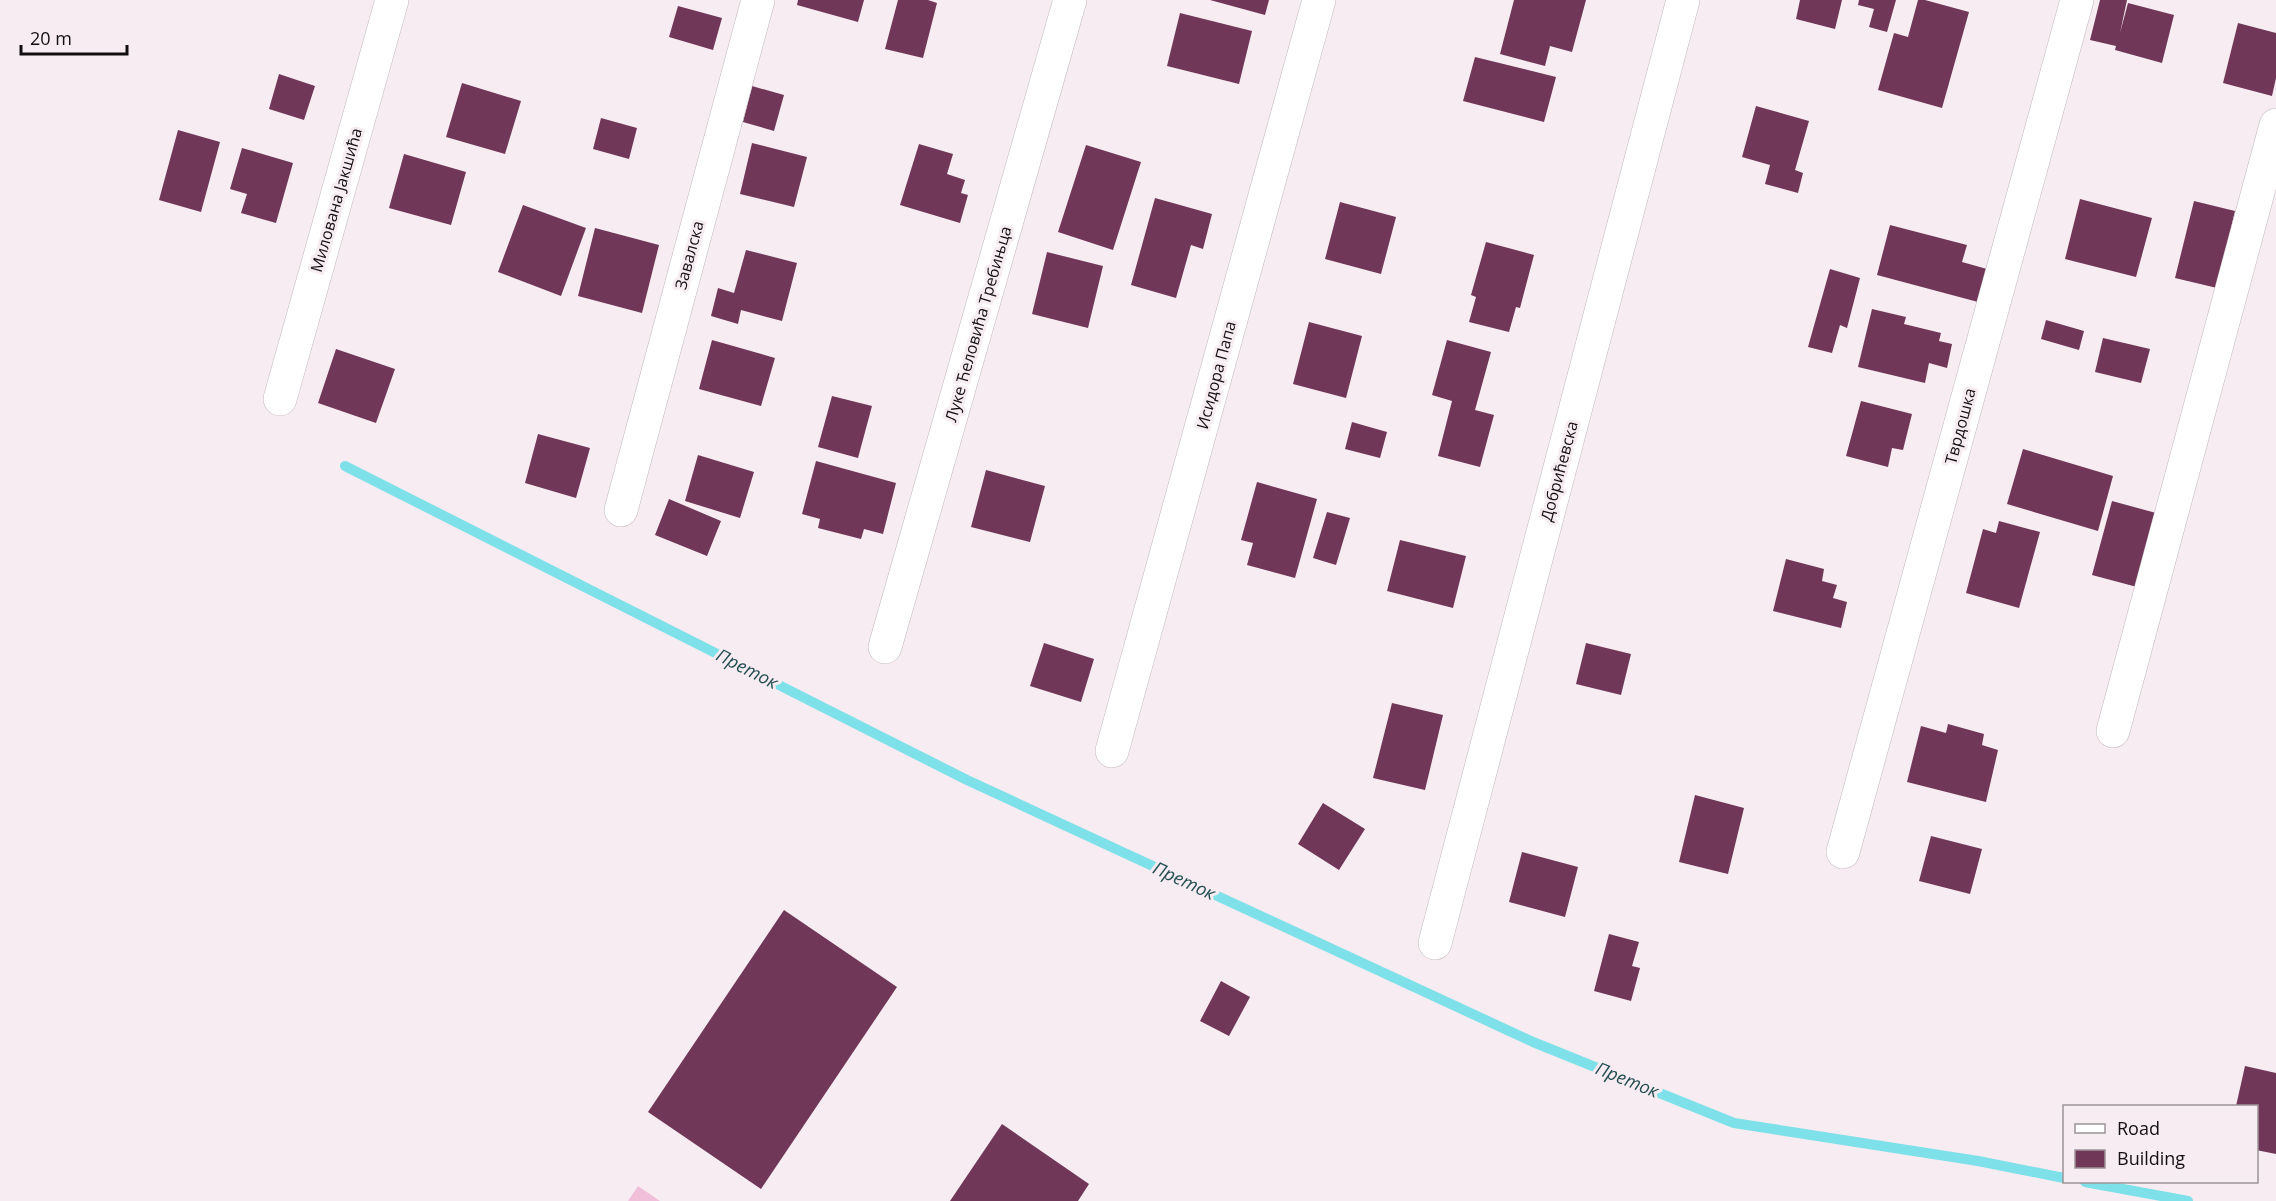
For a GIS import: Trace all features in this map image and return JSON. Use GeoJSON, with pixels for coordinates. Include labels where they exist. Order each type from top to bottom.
{"type":"FeatureCollection","features":[{"type":"Feature","properties":{"kind":"street","name":"Милована Јакшића"},"geometry":{"type":"LineString","coordinates":[[280,399],[392,0]]}},
{"type":"Feature","properties":{"kind":"street","name":"Завалска"},"geometry":{"type":"LineString","coordinates":[[621,510],[758,0]]}},
{"type":"Feature","properties":{"kind":"street","name":"Луке Ћеловића Требињца"},"geometry":{"type":"LineString","coordinates":[[885,647],[1070,0]]}},
{"type":"Feature","properties":{"kind":"street","name":"Исидора Папа"},"geometry":{"type":"LineString","coordinates":[[1112,751],[1319,0]]}},
{"type":"Feature","properties":{"kind":"street","name":"Добрићевска"},"geometry":{"type":"LineString","coordinates":[[1435,943],[1683,0]]}},
{"type":"Feature","properties":{"kind":"street","name":"Тврдошка"},"geometry":{"type":"LineString","coordinates":[[1843,852],[2077,0]]}},
{"type":"Feature","properties":{"kind":"street"},"geometry":{"type":"LineString","coordinates":[[2113,731],[2276,125]]}},
{"type":"Feature","properties":{"kind":"shaded area"},"geometry":{"type":"Polygon","coordinates":[[[638,1186],[660,1201],[628,1201],[638,1186]]]}},
{"type":"Feature","properties":{"kind":"building"},"geometry":{"type":"Polygon","coordinates":[[[798,0],[864,0],[858,22],[797,5],[798,0]]]}},
{"type":"Feature","properties":{"kind":"building"},"geometry":{"type":"Polygon","coordinates":[[[898,0],[928,0],[937,3],[923,58],[885,49],[898,0]]]}},
{"type":"Feature","properties":{"kind":"building"},"geometry":{"type":"Polygon","coordinates":[[[1210,0],[1269,0],[1265,15],[1210,0]]]}},
{"type":"Feature","properties":{"kind":"building"},"geometry":{"type":"Polygon","coordinates":[[[1514,0],[1586,0],[1572,52],[1550,46],[1545,66],[1500,54],[1514,0]]]}},
{"type":"Feature","properties":{"kind":"building"},"geometry":{"type":"Polygon","coordinates":[[[1800,0],[1842,0],[1835,29],[1796,19],[1800,0]]]}},
{"type":"Feature","properties":{"kind":"building"},"geometry":{"type":"Polygon","coordinates":[[[1859,0],[1896,0],[1887,32],[1869,27],[1874,9],[1858,5],[1859,0]]]}},
{"type":"Feature","properties":{"kind":"building"},"geometry":{"type":"Polygon","coordinates":[[[1918,0],[1969,12],[1942,108],[1878,90],[1894,33],[1908,37],[1918,0]]]}},
{"type":"Feature","properties":{"kind":"building"},"geometry":{"type":"Polygon","coordinates":[[[2100,0],[2127,0],[2120,33],[2128,3],[2174,15],[2162,63],[2115,50],[2116,46],[2090,40],[2100,0]]]}},
{"type":"Feature","properties":{"kind":"building"},"geometry":{"type":"Polygon","coordinates":[[[678,6],[722,18],[713,50],[669,37],[678,6]]]}},
{"type":"Feature","properties":{"kind":"building"},"geometry":{"type":"Polygon","coordinates":[[[1180,13],[1252,31],[1239,84],[1167,66],[1180,13]]]}},
{"type":"Feature","properties":{"kind":"building"},"geometry":{"type":"Polygon","coordinates":[[[2238,23],[2276,33],[2276,78],[2272,96],[2223,83],[2238,23]]]}},
{"type":"Feature","properties":{"kind":"building"},"geometry":{"type":"Polygon","coordinates":[[[1475,57],[1556,77],[1544,122],[1463,101],[1475,57]]]}},
{"type":"Feature","properties":{"kind":"building"},"geometry":{"type":"Polygon","coordinates":[[[279,74],[315,86],[304,120],[269,109],[279,74]]]}},
{"type":"Feature","properties":{"kind":"building"},"geometry":{"type":"Polygon","coordinates":[[[462,83],[521,101],[505,154],[446,137],[462,83]]]}},
{"type":"Feature","properties":{"kind":"building"},"geometry":{"type":"Polygon","coordinates":[[[752,86],[784,95],[774,131],[743,122],[752,86]]]}},
{"type":"Feature","properties":{"kind":"building"},"geometry":{"type":"Polygon","coordinates":[[[1756,106],[1809,121],[1795,170],[1803,173],[1798,193],[1765,184],[1770,165],[1742,157],[1756,106]]]}},
{"type":"Feature","properties":{"kind":"building"},"geometry":{"type":"Polygon","coordinates":[[[601,118],[637,128],[629,159],[593,149],[601,118]]]}},
{"type":"Feature","properties":{"kind":"building"},"geometry":{"type":"Polygon","coordinates":[[[178,130],[220,142],[201,212],[159,200],[178,130]]]}},
{"type":"Feature","properties":{"kind":"building"},"geometry":{"type":"Polygon","coordinates":[[[752,143],[807,157],[794,207],[740,194],[752,143]]]}},
{"type":"Feature","properties":{"kind":"building"},"geometry":{"type":"Polygon","coordinates":[[[919,144],[953,154],[947,174],[965,180],[961,193],[968,195],[960,223],[900,205],[919,144]]]}},
{"type":"Feature","properties":{"kind":"building"},"geometry":{"type":"Polygon","coordinates":[[[1086,145],[1141,162],[1113,250],[1058,232],[1086,145]]]}},
{"type":"Feature","properties":{"kind":"building"},"geometry":{"type":"Polygon","coordinates":[[[242,148],[293,163],[276,223],[241,213],[247,194],[230,189],[242,148]]]}},
{"type":"Feature","properties":{"kind":"building"},"geometry":{"type":"Polygon","coordinates":[[[404,154],[466,172],[451,225],[389,208],[404,154]]]}},
{"type":"Feature","properties":{"kind":"building"},"geometry":{"type":"Polygon","coordinates":[[[1155,198],[1212,214],[1203,249],[1191,245],[1176,298],[1131,285],[1155,198]]]}},
{"type":"Feature","properties":{"kind":"building"},"geometry":{"type":"Polygon","coordinates":[[[2080,199],[2152,218],[2136,277],[2065,259],[2080,199]]]}},
{"type":"Feature","properties":{"kind":"building"},"geometry":{"type":"Polygon","coordinates":[[[2194,201],[2235,211],[2217,288],[2175,278],[2194,201]]]}},
{"type":"Feature","properties":{"kind":"building"},"geometry":{"type":"Polygon","coordinates":[[[1340,202],[1396,217],[1381,274],[1325,259],[1340,202]]]}},
{"type":"Feature","properties":{"kind":"building"},"geometry":{"type":"Polygon","coordinates":[[[523,205],[586,228],[561,296],[498,272],[523,205]]]}},
{"type":"Feature","properties":{"kind":"building"},"geometry":{"type":"Polygon","coordinates":[[[1890,225],[1967,245],[1962,262],[1987,269],[1978,302],[1877,275],[1890,225]]]}},
{"type":"Feature","properties":{"kind":"building"},"geometry":{"type":"Polygon","coordinates":[[[595,228],[659,245],[642,313],[578,296],[595,228]]]}},
{"type":"Feature","properties":{"kind":"building"},"geometry":{"type":"Polygon","coordinates":[[[1486,242],[1534,255],[1520,308],[1516,307],[1509,332],[1469,322],[1476,297],[1471,295],[1486,242]]]}},
{"type":"Feature","properties":{"kind":"building"},"geometry":{"type":"Polygon","coordinates":[[[746,250],[797,263],[782,321],[741,310],[738,324],[711,316],[718,288],[734,293],[746,250]]]}},
{"type":"Feature","properties":{"kind":"building"},"geometry":{"type":"Polygon","coordinates":[[[1047,252],[1103,266],[1088,328],[1032,314],[1047,252]]]}},
{"type":"Feature","properties":{"kind":"building"},"geometry":{"type":"Polygon","coordinates":[[[1830,269],[1860,278],[1847,328],[1840,325],[1832,353],[1808,347],[1830,269]]]}},
{"type":"Feature","properties":{"kind":"building"},"geometry":{"type":"Polygon","coordinates":[[[1872,309],[1906,317],[1904,324],[1941,333],[1939,341],[1952,344],[1947,368],[1929,363],[1925,383],[1858,367],[1872,309]]]}},
{"type":"Feature","properties":{"kind":"building"},"geometry":{"type":"Polygon","coordinates":[[[2046,320],[2084,331],[2079,350],[2041,339],[2046,320]]]}},
{"type":"Feature","properties":{"kind":"building"},"geometry":{"type":"Polygon","coordinates":[[[1309,322],[1362,336],[1346,398],[1293,384],[1309,322]]]}},
{"type":"Feature","properties":{"kind":"building"},"geometry":{"type":"Polygon","coordinates":[[[2103,338],[2150,349],[2141,383],[2095,372],[2103,338]]]}},
{"type":"Feature","properties":{"kind":"building"},"geometry":{"type":"Polygon","coordinates":[[[712,340],[775,358],[761,406],[699,389],[712,340]]]}},
{"type":"Feature","properties":{"kind":"building"},"geometry":{"type":"Polygon","coordinates":[[[1447,340],[1491,352],[1475,410],[1494,415],[1480,467],[1438,456],[1452,401],[1432,395],[1447,340]]]}},
{"type":"Feature","properties":{"kind":"building"},"geometry":{"type":"Polygon","coordinates":[[[336,349],[395,369],[376,423],[318,403],[336,349]]]}},
{"type":"Feature","properties":{"kind":"building"},"geometry":{"type":"Polygon","coordinates":[[[832,396],[872,406],[858,458],[818,447],[832,396]]]}},
{"type":"Feature","properties":{"kind":"building"},"geometry":{"type":"Polygon","coordinates":[[[1861,401],[1912,414],[1903,450],[1892,448],[1888,467],[1846,456],[1861,401]]]}},
{"type":"Feature","properties":{"kind":"building"},"geometry":{"type":"Polygon","coordinates":[[[1352,422],[1387,432],[1380,458],[1345,449],[1352,422]]]}},
{"type":"Feature","properties":{"kind":"building"},"geometry":{"type":"Polygon","coordinates":[[[538,434],[590,448],[576,498],[525,483],[538,434]]]}},
{"type":"Feature","properties":{"kind":"building"},"geometry":{"type":"Polygon","coordinates":[[[2023,449],[2113,476],[2098,531],[2007,504],[2023,449]]]}},
{"type":"Feature","properties":{"kind":"building"},"geometry":{"type":"Polygon","coordinates":[[[698,455],[754,472],[740,518],[685,501],[698,455]]]}},
{"type":"Feature","properties":{"kind":"building"},"geometry":{"type":"Polygon","coordinates":[[[816,461],[896,483],[883,534],[864,529],[861,539],[818,528],[820,519],[802,514],[816,461]]]}},
{"type":"Feature","properties":{"kind":"building"},"geometry":{"type":"Polygon","coordinates":[[[986,470],[1045,486],[1030,542],[971,527],[986,470]]]}},
{"type":"Feature","properties":{"kind":"building"},"geometry":{"type":"Polygon","coordinates":[[[1257,482],[1317,499],[1295,578],[1247,565],[1253,543],[1241,540],[1257,482]]]}},
{"type":"Feature","properties":{"kind":"building"},"geometry":{"type":"Polygon","coordinates":[[[669,499],[721,521],[707,556],[655,535],[669,499]]]}},
{"type":"Feature","properties":{"kind":"building"},"geometry":{"type":"Polygon","coordinates":[[[2112,501],[2156,513],[2137,587],[2092,575],[2112,501]]]}},
{"type":"Feature","properties":{"kind":"building"},"geometry":{"type":"Polygon","coordinates":[[[1327,512],[1350,518],[1336,565],[1313,558],[1327,512]]]}},
{"type":"Feature","properties":{"kind":"building"},"geometry":{"type":"Polygon","coordinates":[[[1999,521],[2040,532],[2019,608],[1966,593],[1983,529],[1996,533],[1999,521]]]}},
{"type":"Feature","properties":{"kind":"building"},"geometry":{"type":"Polygon","coordinates":[[[1400,540],[1466,556],[1453,608],[1387,591],[1400,540]]]}},
{"type":"Feature","properties":{"kind":"building"},"geometry":{"type":"Polygon","coordinates":[[[1786,559],[1824,569],[1822,581],[1837,585],[1833,598],[1847,602],[1841,628],[1773,611],[1786,559]]]}},
{"type":"Feature","properties":{"kind":"building"},"geometry":{"type":"Polygon","coordinates":[[[1044,643],[1094,659],[1081,702],[1030,686],[1044,643]]]}},
{"type":"Feature","properties":{"kind":"building"},"geometry":{"type":"Polygon","coordinates":[[[1586,643],[1631,654],[1621,695],[1576,684],[1586,643]]]}},
{"type":"Feature","properties":{"kind":"building"},"geometry":{"type":"Polygon","coordinates":[[[1392,703],[1443,715],[1425,790],[1373,778],[1392,703]]]}},
{"type":"Feature","properties":{"kind":"building"},"geometry":{"type":"Polygon","coordinates":[[[1948,724],[1984,734],[1982,745],[1998,750],[1986,802],[1907,782],[1921,726],[1946,733],[1948,724]]]}},
{"type":"Feature","properties":{"kind":"building"},"geometry":{"type":"Polygon","coordinates":[[[1695,795],[1744,808],[1728,874],[1679,862],[1695,795]]]}},
{"type":"Feature","properties":{"kind":"building"},"geometry":{"type":"Polygon","coordinates":[[[1323,803],[1365,829],[1339,870],[1298,844],[1323,803]]]}},
{"type":"Feature","properties":{"kind":"building"},"geometry":{"type":"Polygon","coordinates":[[[1931,836],[1982,849],[1970,894],[1919,881],[1931,836]]]}},
{"type":"Feature","properties":{"kind":"building"},"geometry":{"type":"Polygon","coordinates":[[[1522,852],[1578,867],[1565,917],[1509,902],[1522,852]]]}},
{"type":"Feature","properties":{"kind":"building"},"geometry":{"type":"Polygon","coordinates":[[[784,910],[897,987],[761,1189],[648,1112],[784,910]]]}},
{"type":"Feature","properties":{"kind":"building"},"geometry":{"type":"Polygon","coordinates":[[[1609,934],[1639,942],[1632,966],[1640,968],[1631,1001],[1594,991],[1609,934]]]}},
{"type":"Feature","properties":{"kind":"building"},"geometry":{"type":"Polygon","coordinates":[[[1221,981],[1250,997],[1229,1036],[1200,1021],[1221,981]]]}},
{"type":"Feature","properties":{"kind":"building"},"geometry":{"type":"Polygon","coordinates":[[[2245,1066],[2276,1073],[2276,1154],[2258,1150],[2258,1105],[2236,1105],[2245,1066]]]}},
{"type":"Feature","properties":{"kind":"building"},"geometry":{"type":"Polygon","coordinates":[[[1002,1124],[1089,1184],[1078,1201],[950,1201],[1002,1124]]]}},
{"type":"Feature","properties":{"kind":"waterway","name":"Преток"},"geometry":{"type":"LineString","coordinates":[[345,466],[967,780],[1533,1042],[1734,1123],[1978,1161],[2063,1178]]}},
{"type":"Feature","properties":{"kind":"waterway","name":"Преток"},"geometry":{"type":"LineString","coordinates":[[2090,1183],[2188,1201]]}}]}
